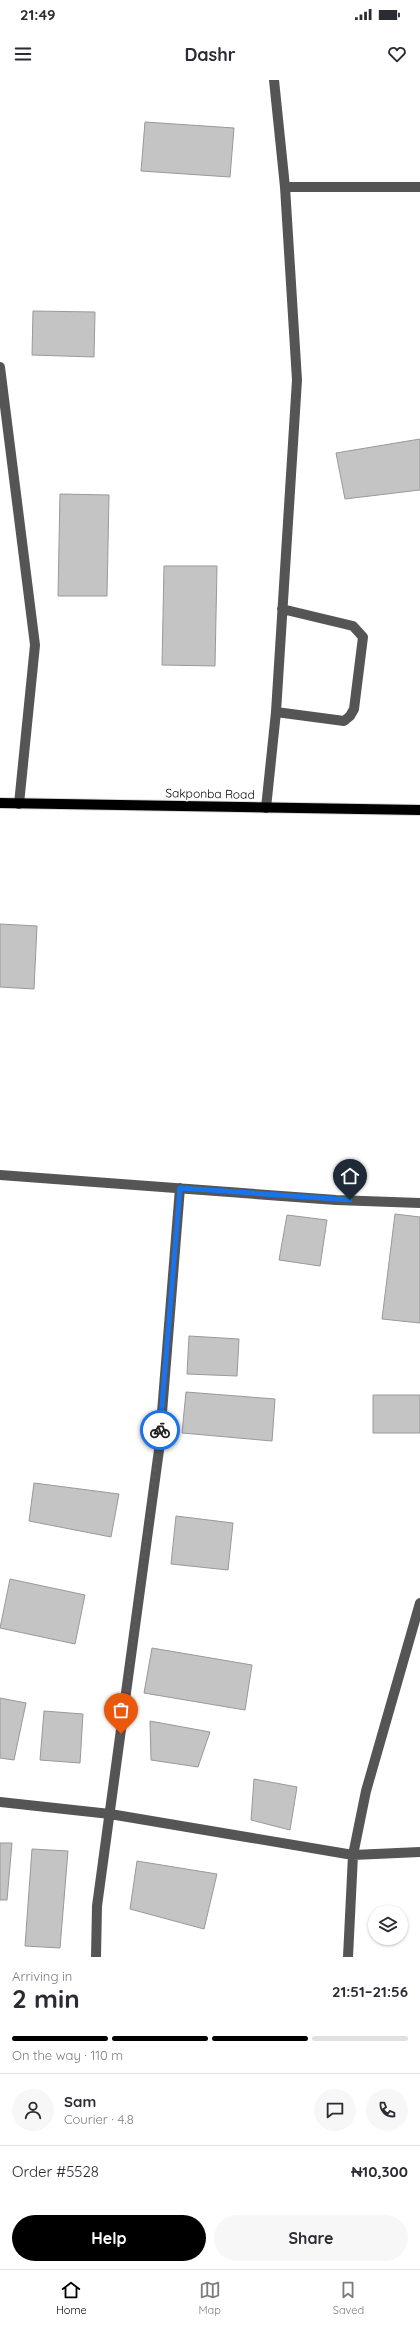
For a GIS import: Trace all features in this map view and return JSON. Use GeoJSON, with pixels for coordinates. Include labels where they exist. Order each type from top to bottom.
{"type":"FeatureCollection","features":[{"type":"Feature","properties":{"kind":"main road","name":"Sakponba Road"},"geometry":{"type":"LineString","coordinates":[[0,804],[420,810]]}},
{"type":"Feature","properties":{"kind":"street"},"geometry":{"type":"LineString","coordinates":[[266,808],[276,712],[297,380],[285,187],[274,80]]}},
{"type":"Feature","properties":{"kind":"street"},"geometry":{"type":"LineString","coordinates":[[285,187],[420,187]]}},
{"type":"Feature","properties":{"kind":"street"},"geometry":{"type":"LineString","coordinates":[[0,367],[35,646],[19,804]]}},
{"type":"Feature","properties":{"kind":"street"},"geometry":{"type":"LineString","coordinates":[[276,712],[344,721],[350,716],[354,709],[363,636],[353,626],[282,609]]}},
{"type":"Feature","properties":{"kind":"street"},"geometry":{"type":"LineString","coordinates":[[0,1175],[336,1200],[420,1203]]}},
{"type":"Feature","properties":{"kind":"street"},"geometry":{"type":"LineString","coordinates":[[96,1957],[98,1906],[159,1450],[180,1188]]}},
{"type":"Feature","properties":{"kind":"street"},"geometry":{"type":"LineString","coordinates":[[348,1957],[353,1855],[366,1791],[420,1603]]}},
{"type":"Feature","properties":{"kind":"street"},"geometry":{"type":"LineString","coordinates":[[0,1802],[110,1814],[353,1855],[420,1852]]}},
{"type":"Feature","properties":{"kind":"building"},"geometry":{"type":"Polygon","coordinates":[[[145,122],[234,128],[230,177],[141,171],[145,122]]]}},
{"type":"Feature","properties":{"kind":"building"},"geometry":{"type":"Polygon","coordinates":[[[33,311],[95,312],[94,357],[32,355],[33,311]]]}},
{"type":"Feature","properties":{"kind":"building"},"geometry":{"type":"Polygon","coordinates":[[[420,439],[420,490],[345,499],[336,453],[420,439]]]}},
{"type":"Feature","properties":{"kind":"building"},"geometry":{"type":"Polygon","coordinates":[[[60,494],[109,495],[107,596],[58,596],[60,494]]]}},
{"type":"Feature","properties":{"kind":"building"},"geometry":{"type":"Polygon","coordinates":[[[164,566],[217,566],[215,666],[162,665],[164,566]]]}},
{"type":"Feature","properties":{"kind":"building"},"geometry":{"type":"Polygon","coordinates":[[[0,924],[37,926],[34,989],[0,987],[0,924]]]}},
{"type":"Feature","properties":{"kind":"building"},"geometry":{"type":"Polygon","coordinates":[[[395,1214],[420,1217],[420,1323],[382,1319],[395,1214]]]}},
{"type":"Feature","properties":{"kind":"building"},"geometry":{"type":"Polygon","coordinates":[[[287,1215],[327,1220],[320,1266],[279,1260],[287,1215]]]}},
{"type":"Feature","properties":{"kind":"building"},"geometry":{"type":"Polygon","coordinates":[[[189,1336],[239,1339],[237,1376],[187,1374],[189,1336]]]}},
{"type":"Feature","properties":{"kind":"building"},"geometry":{"type":"Polygon","coordinates":[[[186,1392],[275,1399],[272,1441],[182,1433],[186,1392]]]}},
{"type":"Feature","properties":{"kind":"building"},"geometry":{"type":"Polygon","coordinates":[[[373,1395],[420,1395],[420,1433],[373,1433],[373,1395]]]}},
{"type":"Feature","properties":{"kind":"building"},"geometry":{"type":"Polygon","coordinates":[[[34,1483],[119,1494],[111,1537],[29,1521],[34,1483]]]}},
{"type":"Feature","properties":{"kind":"building"},"geometry":{"type":"Polygon","coordinates":[[[176,1516],[233,1523],[228,1570],[171,1564],[176,1516]]]}},
{"type":"Feature","properties":{"kind":"building"},"geometry":{"type":"Polygon","coordinates":[[[10,1579],[85,1595],[75,1644],[0,1628],[10,1579]]]}},
{"type":"Feature","properties":{"kind":"building"},"geometry":{"type":"Polygon","coordinates":[[[152,1648],[252,1665],[245,1710],[144,1693],[152,1648]]]}},
{"type":"Feature","properties":{"kind":"building"},"geometry":{"type":"Polygon","coordinates":[[[0,1698],[26,1703],[14,1760],[0,1758],[0,1698]]]}},
{"type":"Feature","properties":{"kind":"building"},"geometry":{"type":"Polygon","coordinates":[[[44,1711],[83,1714],[80,1763],[40,1760],[44,1711]]]}},
{"type":"Feature","properties":{"kind":"building"},"geometry":{"type":"Polygon","coordinates":[[[150,1721],[210,1732],[198,1767],[151,1760],[150,1721]]]}},
{"type":"Feature","properties":{"kind":"building"},"geometry":{"type":"Polygon","coordinates":[[[254,1779],[297,1787],[290,1830],[251,1820],[254,1779]]]}},
{"type":"Feature","properties":{"kind":"building"},"geometry":{"type":"Polygon","coordinates":[[[0,1843],[12,1843],[7,1900],[0,1900],[0,1843]]]}},
{"type":"Feature","properties":{"kind":"building"},"geometry":{"type":"Polygon","coordinates":[[[32,1849],[68,1851],[60,1948],[25,1946],[32,1849]]]}},
{"type":"Feature","properties":{"kind":"building"},"geometry":{"type":"Polygon","coordinates":[[[137,1861],[217,1874],[204,1929],[130,1909],[137,1861]]]}},
{"type":"Feature","properties":{"kind":"way so far"},"geometry":{"type":"LineString","coordinates":[[121,1734],[159,1450],[160,1430]]}},
{"type":"Feature","properties":{"kind":"route"},"geometry":{"type":"LineString","coordinates":[[160,1430],[180,1188],[350,1200]]}}]}
